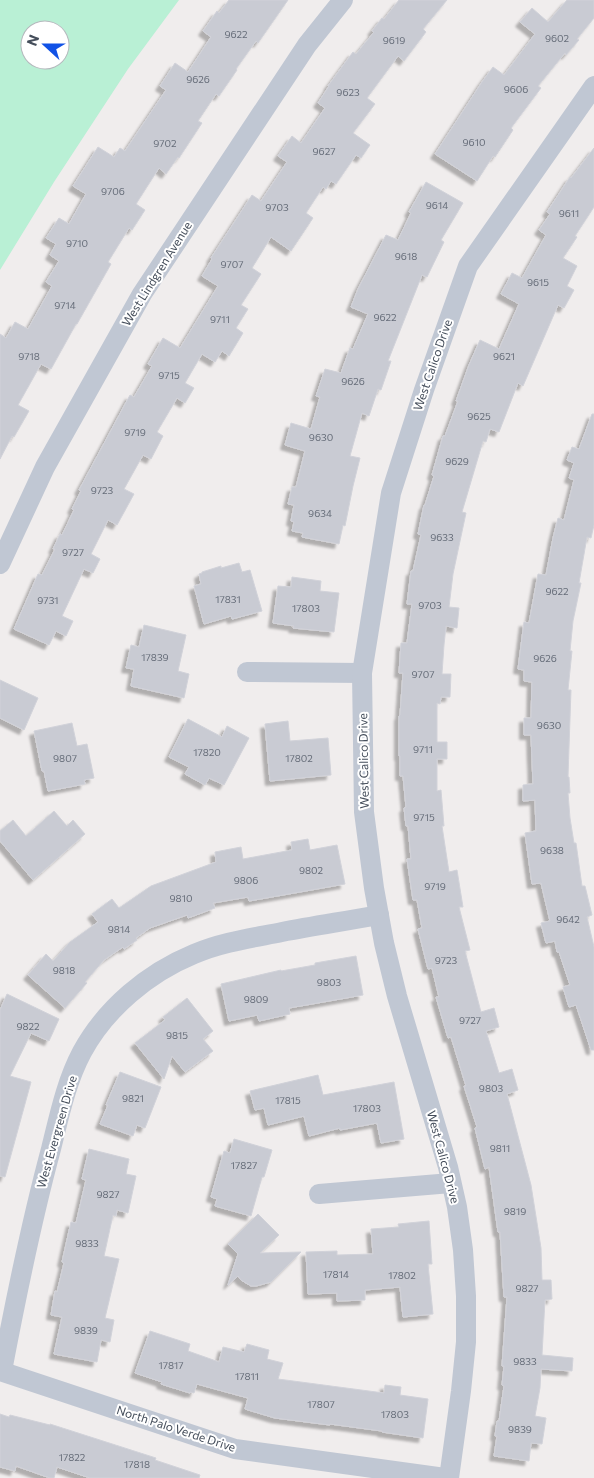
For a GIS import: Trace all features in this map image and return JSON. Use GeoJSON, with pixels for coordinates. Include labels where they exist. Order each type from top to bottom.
{"type":"FeatureCollection","features":[{"type":"Feature","properties":{"kind":"street","name":"West Lindgren Avenue"},"geometry":{"type":"LineString","coordinates":[[0,564],[45,467],[142,294],[307,45],[343,0]]}},
{"type":"Feature","properties":{"kind":"street","name":"West Calico Drive"},"geometry":{"type":"LineString","coordinates":[[450,1478],[464,1366],[466,1288],[463,1250],[451,1183],[397,996],[379,915],[364,812],[362,673],[391,493],[424,390],[468,266],[594,86]]}},
{"type":"Feature","properties":{"kind":"street"},"geometry":{"type":"LineString","coordinates":[[247,672],[362,673]]}},
{"type":"Feature","properties":{"kind":"street","name":"West Evergreen Drive"},"geometry":{"type":"LineString","coordinates":[[1,1371],[46,1166],[64,1101],[73,1072],[82,1052],[108,1015],[157,972],[201,951],[236,940],[379,915]]}},
{"type":"Feature","properties":{"kind":"street"},"geometry":{"type":"LineString","coordinates":[[318,1194],[451,1183]]}},
{"type":"Feature","properties":{"kind":"street","name":"North Palo Verde Drive"},"geometry":{"type":"LineString","coordinates":[[1,1371],[235,1449],[445,1478]]}},
{"type":"Feature","properties":{"kind":"green space"},"geometry":{"type":"Polygon","coordinates":[[[0,0],[179,0],[128,69],[54,182],[0,270],[0,0]]]}},
{"type":"Feature","properties":{"kind":"building"},"geometry":{"type":"Polygon","coordinates":[[[229,0],[288,0],[258,43],[256,41],[219,96],[216,94],[198,121],[202,123],[179,158],[166,174],[159,168],[136,204],[145,210],[132,230],[129,228],[108,262],[111,264],[51,369],[41,364],[18,405],[29,411],[14,437],[12,436],[0,459],[0,334],[6,338],[15,322],[28,329],[52,286],[46,282],[59,261],[50,255],[56,244],[46,238],[59,218],[69,224],[86,194],[73,186],[98,147],[114,157],[120,148],[125,151],[166,90],[160,86],[175,63],[188,72],[211,37],[203,31],[217,11],[219,13],[229,0]]]}},
{"type":"Feature","properties":{"kind":"building"},"geometry":{"type":"Polygon","coordinates":[[[399,0],[447,0],[423,29],[426,32],[404,61],[398,56],[367,98],[375,104],[353,133],[370,145],[361,158],[356,155],[336,184],[331,181],[326,189],[323,187],[306,213],[313,218],[291,251],[271,237],[252,268],[261,274],[241,305],[248,309],[236,328],[243,333],[229,356],[222,351],[215,362],[202,354],[185,383],[194,388],[185,403],[177,398],[157,432],[163,436],[151,459],[143,455],[124,489],[134,494],[117,525],[108,520],[91,554],[100,559],[93,573],[84,569],[62,616],[73,621],[66,636],[56,631],[49,645],[14,629],[38,574],[42,575],[60,534],[62,535],[74,510],[72,509],[81,491],[79,490],[130,395],[134,397],[152,366],[148,364],[163,338],[180,348],[218,286],[202,276],[211,258],[252,195],[261,201],[287,162],[278,156],[292,136],[301,143],[325,108],[318,103],[328,86],[353,52],[356,54],[374,32],[372,31],[382,18],[384,19],[399,0]]]}},
{"type":"Feature","properties":{"kind":"building"},"geometry":{"type":"Polygon","coordinates":[[[567,0],[594,0],[594,18],[577,39],[579,40],[566,55],[565,53],[538,86],[541,88],[511,128],[513,130],[477,181],[435,154],[493,67],[504,75],[535,34],[520,22],[532,8],[548,22],[567,0]]]}},
{"type":"Feature","properties":{"kind":"building"},"geometry":{"type":"Polygon","coordinates":[[[594,148],[594,207],[563,258],[577,266],[567,286],[574,290],[564,308],[558,305],[523,386],[518,383],[499,432],[490,429],[486,442],[483,441],[462,512],[466,513],[453,574],[449,607],[459,608],[457,628],[446,626],[442,674],[451,674],[450,697],[441,697],[440,704],[437,703],[437,742],[447,742],[447,759],[437,759],[437,791],[441,790],[444,826],[442,826],[449,872],[457,870],[463,907],[459,907],[470,950],[465,951],[481,1012],[494,1008],[499,1027],[486,1031],[499,1073],[512,1069],[518,1090],[507,1094],[531,1185],[541,1248],[542,1280],[551,1280],[552,1299],[545,1300],[542,1355],[573,1358],[572,1371],[541,1369],[535,1416],[546,1418],[542,1444],[531,1443],[529,1461],[494,1456],[497,1421],[499,1421],[504,1386],[502,1385],[504,1366],[502,1366],[507,1297],[504,1297],[500,1232],[498,1232],[489,1167],[485,1169],[475,1128],[477,1127],[464,1086],[466,1086],[451,1037],[448,1038],[436,997],[439,997],[432,968],[428,969],[418,929],[422,928],[417,900],[413,900],[407,859],[411,859],[408,826],[406,826],[404,808],[406,807],[403,776],[400,776],[399,716],[403,673],[399,673],[401,643],[407,643],[412,604],[407,604],[411,571],[413,571],[421,535],[418,534],[424,505],[434,476],[432,475],[443,436],[445,436],[458,401],[456,401],[469,365],[480,340],[499,349],[519,304],[501,294],[512,273],[522,278],[546,235],[539,230],[550,214],[547,212],[570,177],[594,148]]]}},
{"type":"Feature","properties":{"kind":"building"},"geometry":{"type":"Polygon","coordinates":[[[426,182],[463,203],[441,240],[444,242],[427,277],[422,275],[388,361],[391,361],[381,390],[378,389],[369,416],[362,413],[350,456],[360,458],[345,526],[343,525],[339,544],[302,537],[303,533],[292,531],[294,522],[291,521],[294,505],[288,504],[292,487],[296,487],[305,451],[285,445],[291,423],[311,429],[320,397],[316,396],[325,369],[341,373],[350,348],[353,349],[368,314],[351,307],[358,289],[386,235],[398,240],[411,213],[409,212],[426,182]]]}},
{"type":"Feature","properties":{"kind":"building"},"geometry":{"type":"Polygon","coordinates":[[[592,414],[594,414],[594,525],[591,538],[587,537],[570,651],[572,651],[568,690],[571,690],[568,777],[570,793],[568,793],[570,818],[574,843],[576,843],[582,886],[585,886],[592,915],[587,917],[594,947],[594,1050],[591,1050],[576,1005],[569,1007],[563,987],[570,985],[559,952],[557,952],[555,941],[546,943],[541,923],[550,921],[541,883],[532,884],[525,833],[536,831],[535,800],[523,801],[523,785],[533,784],[531,735],[524,735],[524,718],[531,718],[532,682],[524,681],[524,670],[518,669],[524,622],[529,623],[538,574],[546,575],[558,518],[564,520],[574,480],[569,478],[574,463],[567,460],[572,447],[579,449],[592,414]]]}},
{"type":"Feature","properties":{"kind":"building"},"geometry":{"type":"Polygon","coordinates":[[[239,563],[242,572],[250,570],[262,611],[232,619],[231,616],[204,624],[194,586],[201,584],[199,574],[221,566],[221,568],[239,563]]]}},
{"type":"Feature","properties":{"kind":"building"},"geometry":{"type":"Polygon","coordinates":[[[292,577],[321,581],[320,591],[339,593],[334,632],[293,628],[294,626],[273,623],[278,586],[291,587],[292,577]]]}},
{"type":"Feature","properties":{"kind":"building"},"geometry":{"type":"Polygon","coordinates":[[[144,625],[186,635],[178,671],[189,674],[184,698],[131,686],[134,669],[126,668],[131,645],[139,647],[144,625]]]}},
{"type":"Feature","properties":{"kind":"building"},"geometry":{"type":"Polygon","coordinates":[[[0,680],[38,698],[24,730],[0,718],[0,680]]]}},
{"type":"Feature","properties":{"kind":"building"},"geometry":{"type":"Polygon","coordinates":[[[188,719],[222,737],[227,726],[249,738],[224,785],[209,778],[205,785],[185,774],[189,767],[169,757],[188,719]]]}},
{"type":"Feature","properties":{"kind":"building"},"geometry":{"type":"Polygon","coordinates":[[[288,721],[290,741],[328,738],[331,775],[270,781],[265,724],[288,721]]]}},
{"type":"Feature","properties":{"kind":"building"},"geometry":{"type":"Polygon","coordinates":[[[72,723],[77,746],[87,744],[94,778],[84,780],[85,784],[48,791],[34,731],[72,723]]]}},
{"type":"Feature","properties":{"kind":"building"},"geometry":{"type":"Polygon","coordinates":[[[54,811],[67,826],[73,820],[85,834],[33,880],[0,841],[0,831],[13,820],[26,836],[54,811]]]}},
{"type":"Feature","properties":{"kind":"building"},"geometry":{"type":"Polygon","coordinates":[[[308,839],[310,850],[337,845],[345,884],[249,901],[248,897],[213,903],[215,908],[188,918],[187,915],[150,928],[136,938],[137,940],[104,960],[65,1008],[28,975],[46,954],[53,961],[70,942],[98,922],[92,914],[112,899],[119,908],[151,886],[216,862],[215,852],[241,847],[243,859],[292,850],[291,842],[308,839]]]}},
{"type":"Feature","properties":{"kind":"building"},"geometry":{"type":"Polygon","coordinates":[[[356,956],[363,995],[289,1008],[290,1014],[259,1021],[257,1015],[229,1021],[221,984],[281,970],[356,956]]]}},
{"type":"Feature","properties":{"kind":"building"},"geometry":{"type":"Polygon","coordinates":[[[7,994],[59,1019],[49,1041],[31,1033],[10,1076],[31,1082],[5,1177],[0,1176],[0,1010],[7,994]]]}},
{"type":"Feature","properties":{"kind":"building"},"geometry":{"type":"Polygon","coordinates":[[[187,998],[213,1031],[203,1039],[213,1051],[185,1072],[172,1056],[164,1079],[135,1043],[165,1020],[163,1017],[187,998]]]}},
{"type":"Feature","properties":{"kind":"building"},"geometry":{"type":"Polygon","coordinates":[[[120,1072],[161,1087],[145,1128],[137,1125],[133,1136],[100,1124],[120,1072]]]}},
{"type":"Feature","properties":{"kind":"building"},"geometry":{"type":"Polygon","coordinates":[[[318,1075],[323,1095],[394,1082],[404,1139],[381,1143],[377,1123],[340,1130],[340,1128],[309,1136],[304,1116],[268,1125],[264,1108],[255,1110],[250,1091],[318,1075]]]}},
{"type":"Feature","properties":{"kind":"building"},"geometry":{"type":"Polygon","coordinates":[[[234,1139],[272,1150],[251,1216],[215,1206],[217,1199],[211,1197],[224,1151],[230,1153],[234,1139]]]}},
{"type":"Feature","properties":{"kind":"building"},"geometry":{"type":"Polygon","coordinates":[[[89,1149],[129,1159],[126,1174],[136,1176],[128,1213],[117,1210],[116,1216],[113,1215],[104,1256],[119,1259],[105,1318],[114,1320],[110,1342],[101,1340],[97,1362],[54,1354],[62,1317],[51,1315],[55,1291],[57,1292],[64,1263],[62,1262],[71,1222],[76,1223],[86,1180],[82,1179],[89,1149]]]}},
{"type":"Feature","properties":{"kind":"building"},"geometry":{"type":"Polygon","coordinates":[[[258,1214],[279,1235],[260,1253],[301,1252],[271,1282],[251,1286],[238,1276],[228,1285],[238,1254],[228,1244],[258,1214]]]}},
{"type":"Feature","properties":{"kind":"building"},"geometry":{"type":"Polygon","coordinates":[[[429,1221],[432,1264],[428,1264],[433,1314],[403,1317],[400,1287],[365,1290],[365,1300],[337,1301],[337,1293],[308,1294],[306,1252],[337,1251],[337,1255],[373,1254],[371,1229],[399,1227],[398,1224],[429,1221]]]}},
{"type":"Feature","properties":{"kind":"building"},"geometry":{"type":"Polygon","coordinates":[[[150,1331],[190,1344],[188,1351],[219,1362],[223,1347],[244,1352],[247,1344],[269,1350],[267,1359],[283,1363],[278,1379],[384,1393],[385,1385],[401,1387],[400,1395],[428,1399],[423,1438],[275,1418],[245,1409],[248,1398],[197,1384],[194,1393],[190,1393],[161,1384],[162,1382],[135,1373],[150,1331]]]}},
{"type":"Feature","properties":{"kind":"building"},"geometry":{"type":"Polygon","coordinates":[[[0,1414],[50,1424],[156,1458],[155,1460],[200,1475],[199,1478],[90,1478],[57,1467],[54,1478],[50,1478],[16,1466],[15,1471],[0,1467],[0,1414]]]}}]}
